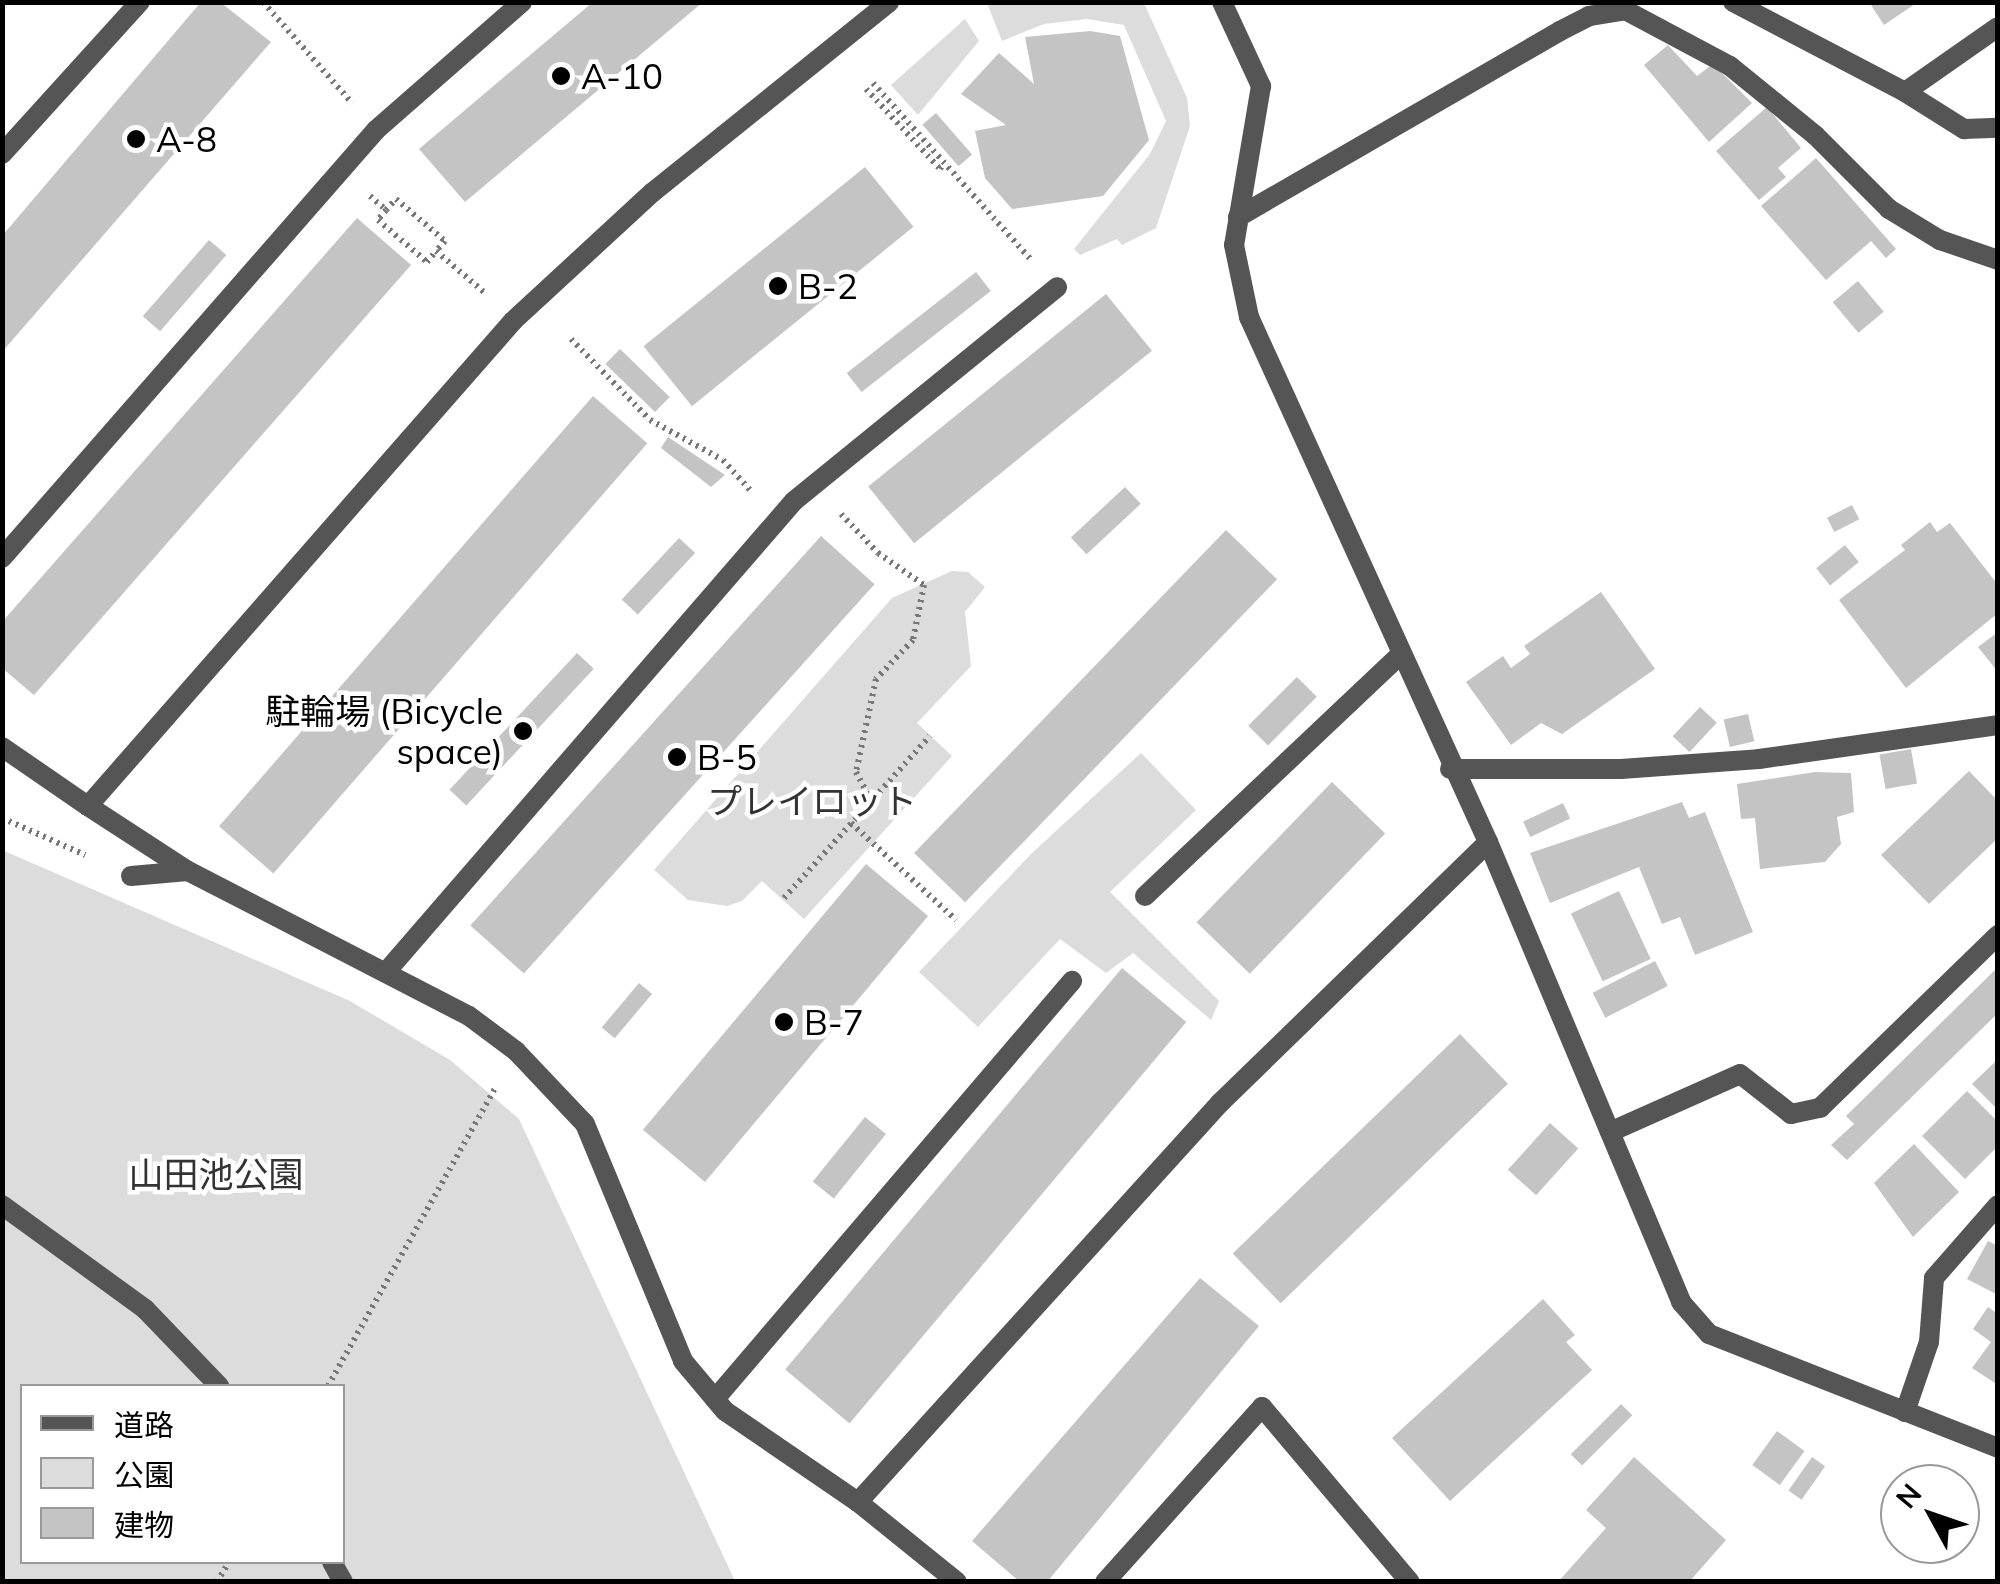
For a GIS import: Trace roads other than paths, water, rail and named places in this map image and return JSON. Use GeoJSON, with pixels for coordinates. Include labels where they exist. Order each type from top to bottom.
{"type":"FeatureCollection","features":[{"type":"Feature","properties":{"kind":"street"},"geometry":{"type":"LineString","coordinates":[[2,154],[140,2]]}},
{"type":"Feature","properties":{"kind":"street"},"geometry":{"type":"LineString","coordinates":[[2,558],[376,130],[522,2]]}},
{"type":"Feature","properties":{"kind":"street"},"geometry":{"type":"LineString","coordinates":[[88,806],[513,320],[654,192],[889,2]]}},
{"type":"Feature","properties":{"kind":"street"},"geometry":{"type":"LineString","coordinates":[[1222,2],[1261,86],[1234,245],[1249,316],[1450,769],[1488,842],[1681,1302],[1708,1334],[1998,1448]]}},
{"type":"Feature","properties":{"kind":"street"},"geometry":{"type":"LineString","coordinates":[[1732,2],[1905,92],[1964,129],[1998,128]]}},
{"type":"Feature","properties":{"kind":"street"},"geometry":{"type":"LineString","coordinates":[[1238,218],[1560,31],[1589,16],[1625,10],[1730,66],[1815,135],[1889,209],[1940,240],[1998,260]]}},
{"type":"Feature","properties":{"kind":"street"},"geometry":{"type":"LineString","coordinates":[[1905,92],[1998,27]]}},
{"type":"Feature","properties":{"kind":"street"},"geometry":{"type":"LineString","coordinates":[[386,972],[778,521],[1057,287]]}},
{"type":"Feature","properties":{"kind":"street"},"geometry":{"type":"LineString","coordinates":[[1145,896],[1401,654]]}},
{"type":"Feature","properties":{"kind":"street"},"geometry":{"type":"LineString","coordinates":[[1450,769],[1621,769],[1760,759],[1998,724]]}},
{"type":"Feature","properties":{"kind":"street"},"geometry":{"type":"LineString","coordinates":[[2,747],[188,871],[469,1016],[516,1051],[585,1124],[683,1361],[715,1399],[858,1502],[957,1582]]}},
{"type":"Feature","properties":{"kind":"street"},"geometry":{"type":"LineString","coordinates":[[858,1502],[1220,1103],[1488,842]]}},
{"type":"Feature","properties":{"kind":"street"},"geometry":{"type":"LineString","coordinates":[[131,876],[188,871]]}},
{"type":"Feature","properties":{"kind":"street"},"geometry":{"type":"LineString","coordinates":[[1610,1132],[1740,1074],[1792,1114],[1820,1108],[1998,935]]}},
{"type":"Feature","properties":{"kind":"street"},"geometry":{"type":"LineString","coordinates":[[715,1399],[1072,981]]}},
{"type":"Feature","properties":{"kind":"street"},"geometry":{"type":"LineString","coordinates":[[2,1205],[145,1309],[217,1384]]}},
{"type":"Feature","properties":{"kind":"street"},"geometry":{"type":"LineString","coordinates":[[1905,1412],[1929,1342],[1934,1278],[1998,1205]]}},
{"type":"Feature","properties":{"kind":"street"},"geometry":{"type":"LineString","coordinates":[[1106,1582],[1262,1407],[1410,1582]]}},
{"type":"Feature","properties":{"kind":"place","name":"A-10"},"geometry":{"type":"Point","coordinates":[561,76]}},
{"type":"Feature","properties":{"kind":"place","name":"A-8"},"geometry":{"type":"Point","coordinates":[136,139]}},
{"type":"Feature","properties":{"kind":"place","name":"B-2"},"geometry":{"type":"Point","coordinates":[778,286]}},
{"type":"Feature","properties":{"kind":"place","name":"駐輪場 (Bicycle space)"},"geometry":{"type":"Point","coordinates":[523,731]}},
{"type":"Feature","properties":{"kind":"place","name":"B-5"},"geometry":{"type":"Point","coordinates":[677,757]}},
{"type":"Feature","properties":{"kind":"place","name":"B-7"},"geometry":{"type":"Point","coordinates":[784,1022]}},
{"type":"Feature","properties":{"kind":"park label","name":"プレイロット"},"geometry":{"type":"Point","coordinates":[812,801]}},
{"type":"Feature","properties":{"kind":"park label","name":"山田池公園"},"geometry":{"type":"Point","coordinates":[216,1174]}}]}
